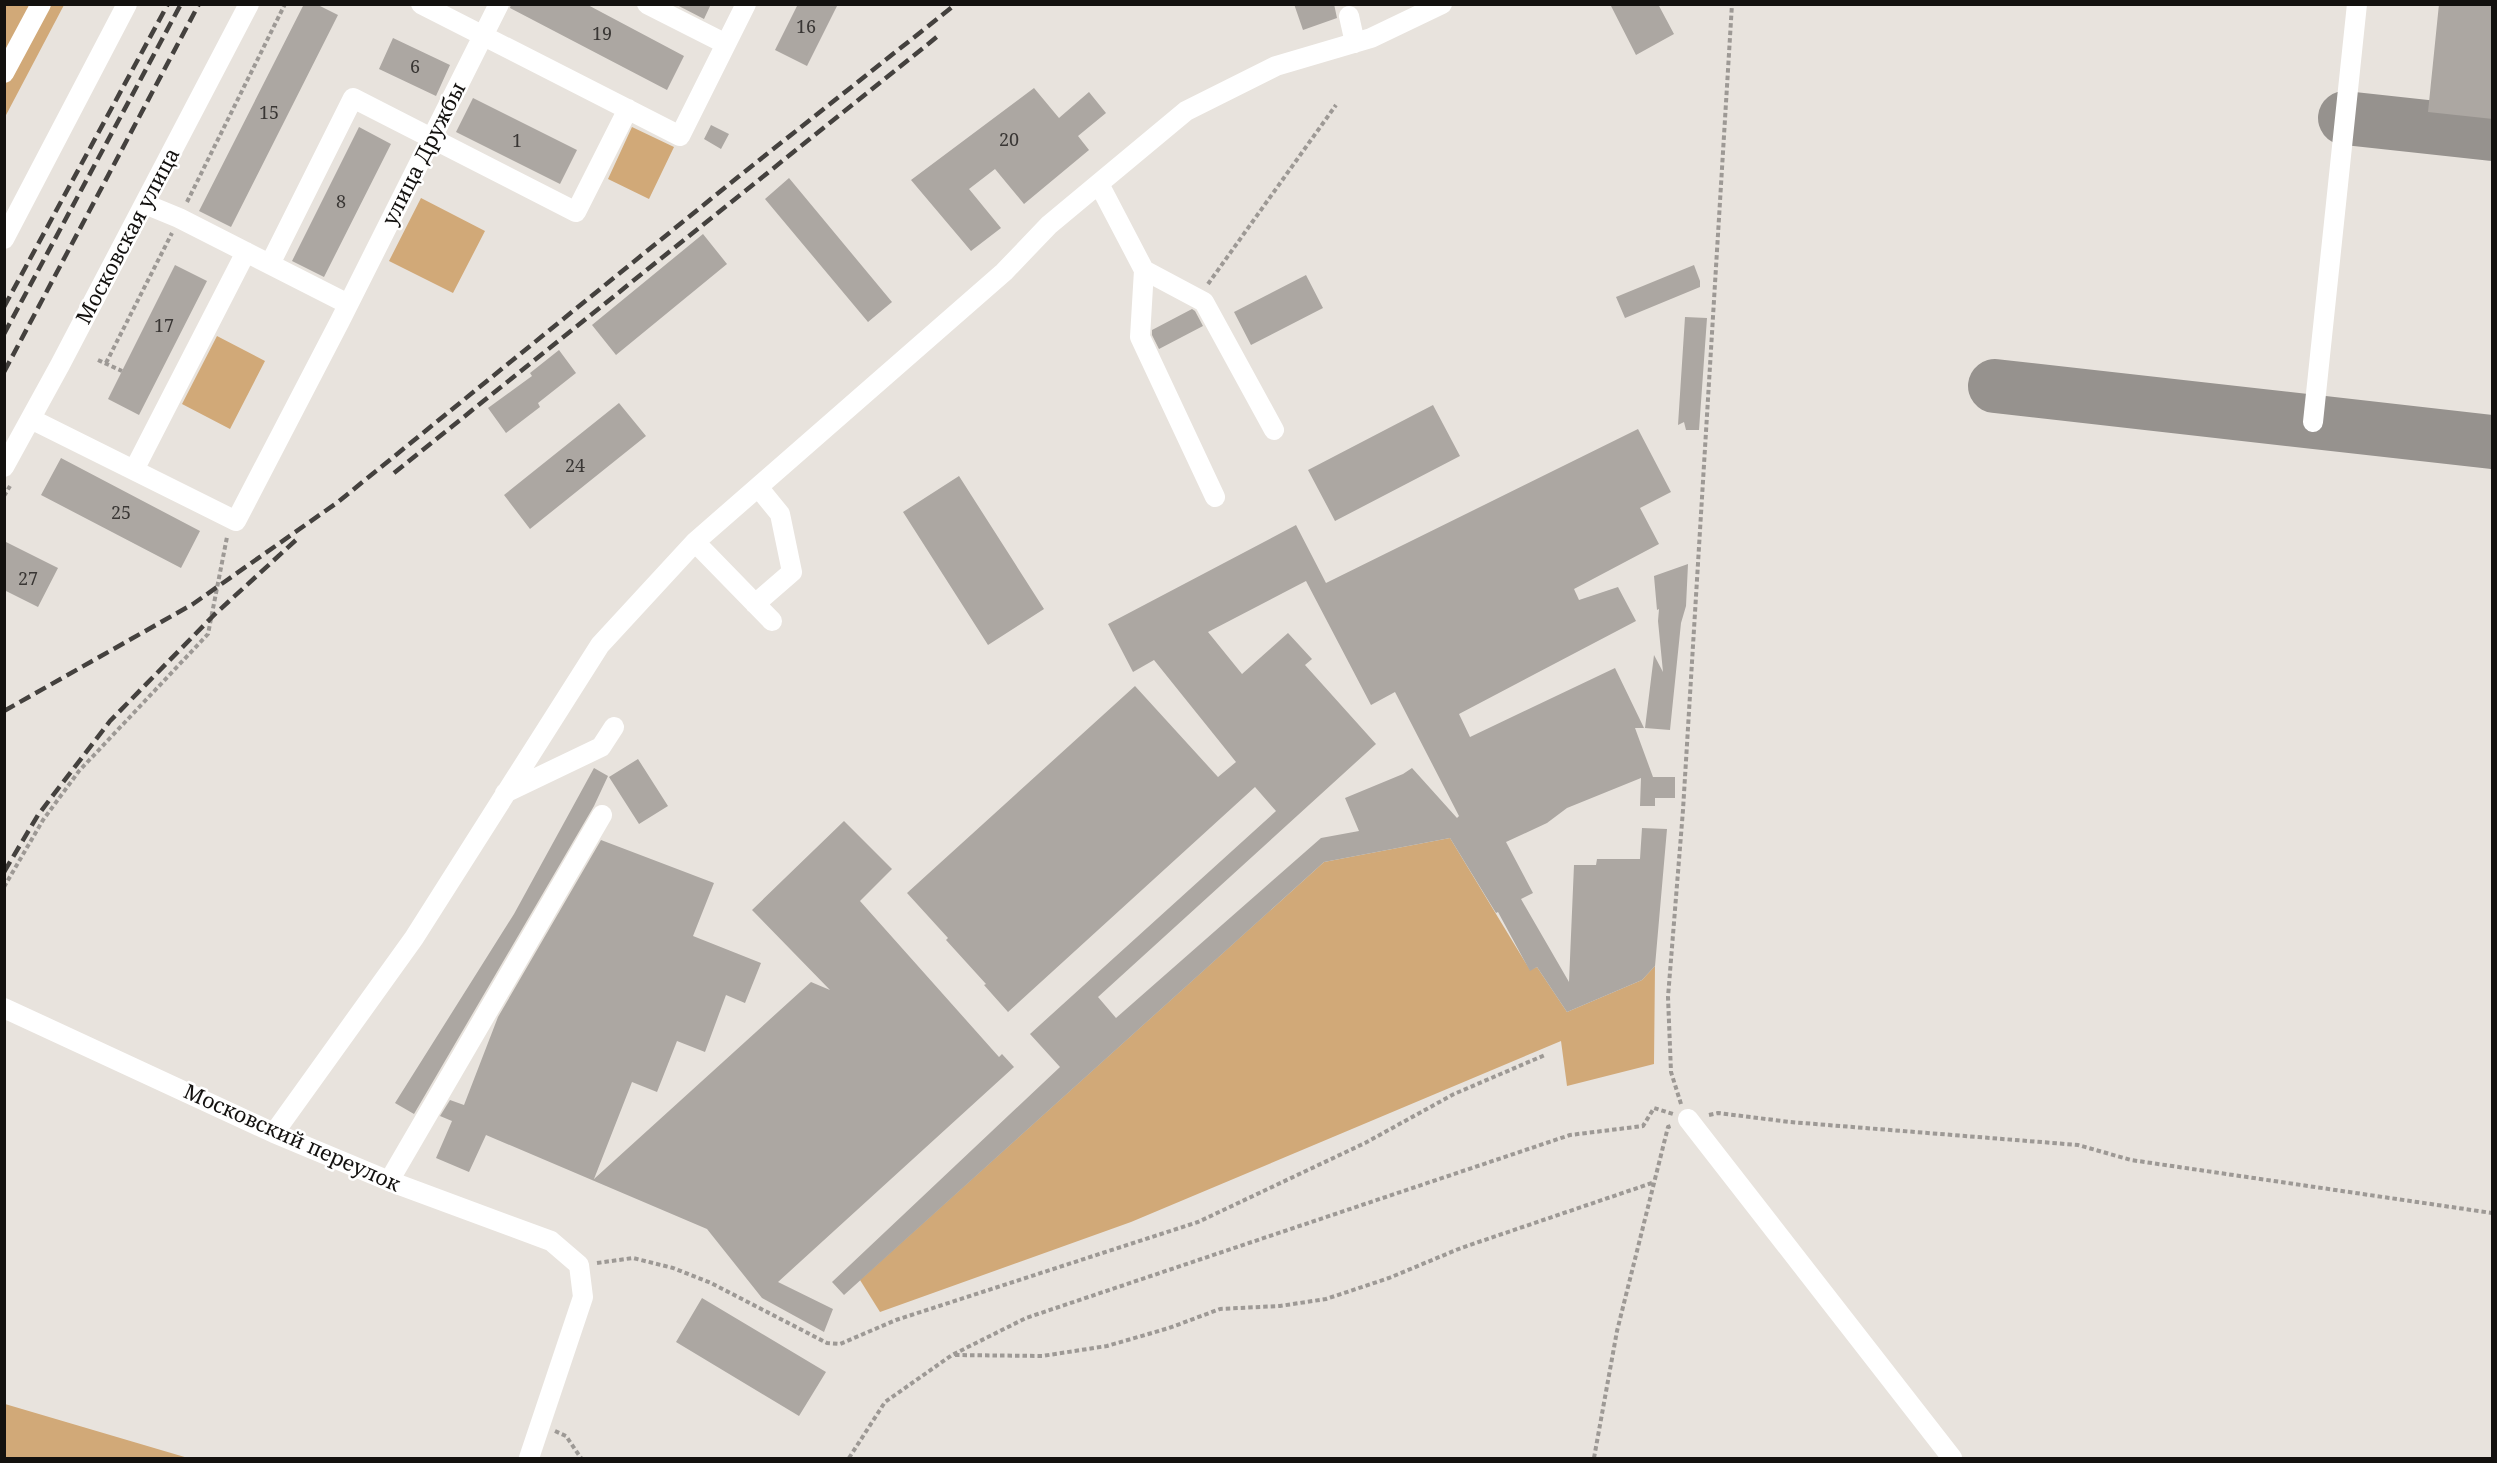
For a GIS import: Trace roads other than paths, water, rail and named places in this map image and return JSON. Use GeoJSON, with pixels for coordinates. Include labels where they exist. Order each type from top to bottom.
{"type":"FeatureCollection","features":[{"type":"Feature","properties":{"kind":"street"},"geometry":{"type":"LineString","coordinates":[[4,73],[41,4]]}},
{"type":"Feature","properties":{"kind":"street"},"geometry":{"type":"LineString","coordinates":[[4,239],[127,4]]}},
{"type":"Feature","properties":{"kind":"street","name":"Московская улица"},"geometry":{"type":"LineString","coordinates":[[4,466],[31,419],[249,4]]}},
{"type":"Feature","properties":{"kind":"street"},"geometry":{"type":"LineString","coordinates":[[421,4],[680,136],[746,4]]}},
{"type":"Feature","properties":{"kind":"street","name":"улица Дружбы"},"geometry":{"type":"LineString","coordinates":[[134,470],[236,521],[499,4]]}},
{"type":"Feature","properties":{"kind":"street"},"geometry":{"type":"LineString","coordinates":[[647,4],[726,44]]}},
{"type":"Feature","properties":{"kind":"street"},"geometry":{"type":"LineString","coordinates":[[274,1133],[414,938],[600,645],[695,542],[1008,278],[1048,225],[1186,111],[1276,66],[1355,43],[1442,4]]}},
{"type":"Feature","properties":{"kind":"street"},"geometry":{"type":"LineString","coordinates":[[2313,422],[2357,4]]}},
{"type":"Feature","properties":{"kind":"street"},"geometry":{"type":"LineString","coordinates":[[1349,16],[1355,43]]}},
{"type":"Feature","properties":{"kind":"street"},"geometry":{"type":"LineString","coordinates":[[270,264],[353,98],[576,212],[628,109]]}},
{"type":"Feature","properties":{"kind":"street"},"geometry":{"type":"LineString","coordinates":[[1099,184],[1144,270],[1140,337],[1215,497]]}},
{"type":"Feature","properties":{"kind":"street"},"geometry":{"type":"LineString","coordinates":[[145,204],[179,218],[348,304]]}},
{"type":"Feature","properties":{"kind":"street"},"geometry":{"type":"LineString","coordinates":[[31,419],[134,470],[246,252]]}},
{"type":"Feature","properties":{"kind":"street"},"geometry":{"type":"LineString","coordinates":[[1144,270],[1204,302],[1274,430]]}},
{"type":"Feature","properties":{"kind":"street"},"geometry":{"type":"LineString","coordinates":[[755,604],[792,572],[780,514],[758,487]]}},
{"type":"Feature","properties":{"kind":"street"},"geometry":{"type":"LineString","coordinates":[[695,542],[772,621]]}},
{"type":"Feature","properties":{"kind":"street"},"geometry":{"type":"LineString","coordinates":[[505,793],[601,747],[614,727]]}},
{"type":"Feature","properties":{"kind":"street"},"geometry":{"type":"LineString","coordinates":[[388,1181],[602,815]]}},
{"type":"Feature","properties":{"kind":"street","name":"Московский переулок"},"geometry":{"type":"LineString","coordinates":[[4,1008],[274,1133],[388,1181],[551,1242],[579,1265],[583,1297],[529,1458]]}},
{"type":"Feature","properties":{"kind":"street"},"geometry":{"type":"LineString","coordinates":[[1688,1119],[1952,1458]]}},
{"type":"Feature","properties":{"kind":"railway"},"geometry":{"type":"LineString","coordinates":[[4,307],[168,4]]}},
{"type":"Feature","properties":{"kind":"railway"},"geometry":{"type":"LineString","coordinates":[[4,334],[181,4]]}},
{"type":"Feature","properties":{"kind":"railway"},"geometry":{"type":"LineString","coordinates":[[4,372],[199,4]]}},
{"type":"Feature","properties":{"kind":"railway"},"geometry":{"type":"LineString","coordinates":[[4,711],[193,604],[338,502],[738,177],[956,4]]}},
{"type":"Feature","properties":{"kind":"railway"},"geometry":{"type":"LineString","coordinates":[[394,473],[938,36]]}},
{"type":"Feature","properties":{"kind":"railway"},"geometry":{"type":"LineString","coordinates":[[4,872],[38,815],[110,721],[214,615],[296,540]]}}]}
